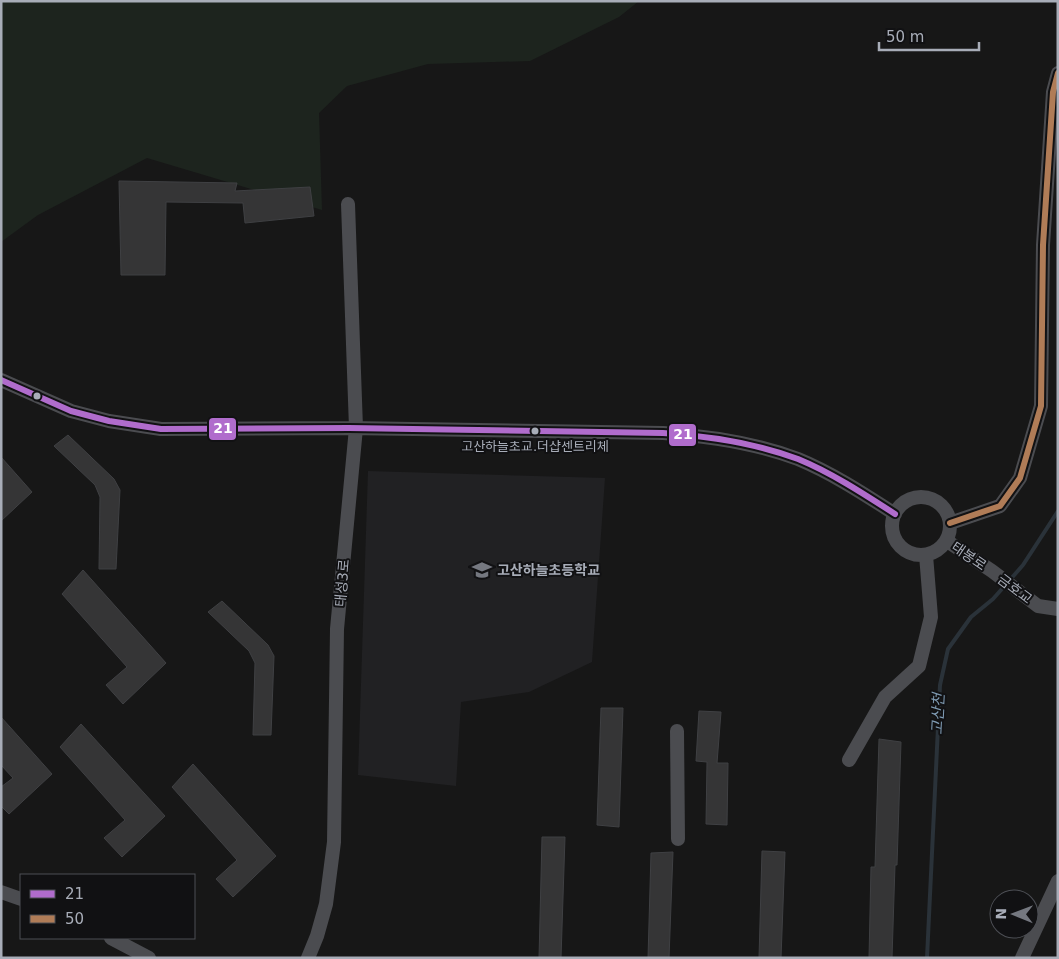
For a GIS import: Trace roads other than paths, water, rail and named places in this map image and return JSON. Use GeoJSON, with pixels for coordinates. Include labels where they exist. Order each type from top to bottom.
{"type":"FeatureCollection","features":[{"type":"Feature","properties":{"kind":"street"},"geometry":{"type":"LineString","coordinates":[[950,523],[1000,506],[1020,478],[1041,406],[1043,245],[1053,92],[1058,74]]}},
{"type":"Feature","properties":{"kind":"street","name":"태성3로"},"geometry":{"type":"LineString","coordinates":[[308,958],[317,936],[326,904],[334,842],[337,629],[356,428],[348,204]]}},
{"type":"Feature","properties":{"kind":"street"},"geometry":{"type":"LineString","coordinates":[[1,380],[71,411],[138,426],[162,429],[356,428],[699,435],[768,450],[798,459],[829,474],[895,514]]}},
{"type":"Feature","properties":{"kind":"street"},"geometry":{"type":"LineString","coordinates":[[917,498],[926,498],[935,500],[942,506],[948,514],[950,523],[947,541],[940,549],[926,555],[912,554],[903,549],[893,533],[892,523],[900,506],[917,498]]}},
{"type":"Feature","properties":{"kind":"street","name":"태봉로"},"geometry":{"type":"LineString","coordinates":[[947,541],[992,571]]}},
{"type":"Feature","properties":{"kind":"street"},"geometry":{"type":"LineString","coordinates":[[849,760],[885,697],[919,666],[931,617],[926,555]]}},
{"type":"Feature","properties":{"kind":"street","name":"금호교"},"geometry":{"type":"LineString","coordinates":[[992,571],[1038,606],[1058,609]]}},
{"type":"Feature","properties":{"kind":"street"},"geometry":{"type":"LineString","coordinates":[[678,731],[678,838]]}},
{"type":"Feature","properties":{"kind":"street"},"geometry":{"type":"LineString","coordinates":[[1022,958],[1058,881]]}},
{"type":"Feature","properties":{"kind":"street"},"geometry":{"type":"LineString","coordinates":[[1,892],[20,899]]}},
{"type":"Feature","properties":{"kind":"street"},"geometry":{"type":"LineString","coordinates":[[113,939],[149,958]]}},
{"type":"Feature","properties":{"kind":"waterway","name":"고산천"},"geometry":{"type":"LineString","coordinates":[[927,958],[940,685],[948,649],[971,617],[993,599],[1023,565],[1058,511]]}},
{"type":"Feature","properties":{"kind":"place","name":"고산하늘초교.더샵센트리체"},"geometry":{"type":"Point","coordinates":[535,431]}},
{"type":"Feature","properties":{"kind":"place","name":"고산하늘초등학교"},"geometry":{"type":"Point","coordinates":[482,570]}}]}
